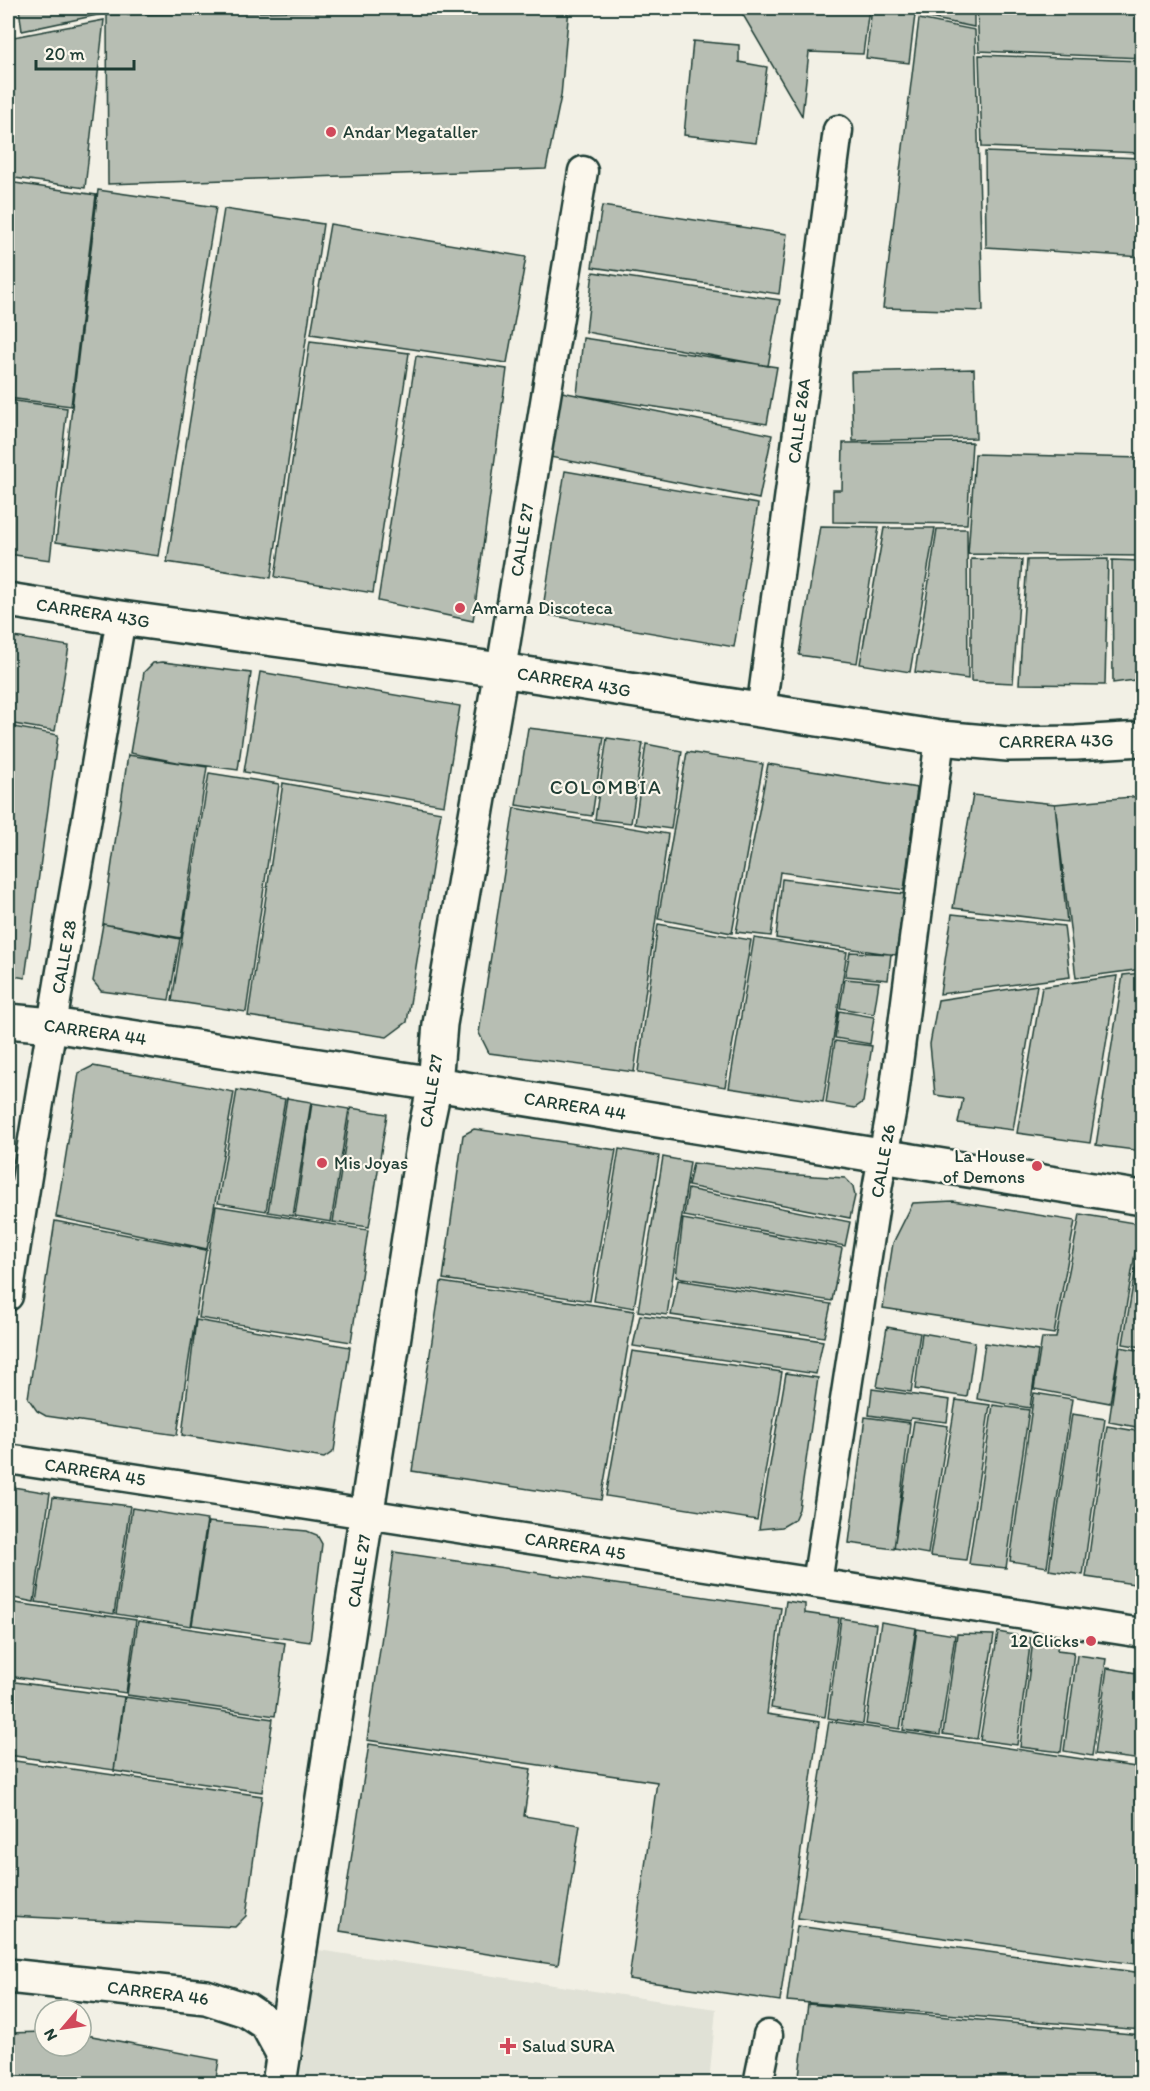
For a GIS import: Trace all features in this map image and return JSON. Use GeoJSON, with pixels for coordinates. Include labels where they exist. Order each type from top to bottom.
{"type":"FeatureCollection","features":[{"type":"Feature","properties":{"kind":"street","name":"CALLE 26A"},"geometry":{"type":"LineString","coordinates":[[761,711],[838,130]]}},
{"type":"Feature","properties":{"kind":"street","name":"CALLE 27"},"geometry":{"type":"LineString","coordinates":[[282,2069],[426,1127],[435,1084],[440,1024],[583,171]]}},
{"type":"Feature","properties":{"kind":"street","name":"CARRERA 43G"},"geometry":{"type":"LineString","coordinates":[[8,600],[121,618],[501,670],[940,738],[1008,744],[1143,739]]}},
{"type":"Feature","properties":{"kind":"street","name":"CALLE 28"},"geometry":{"type":"LineString","coordinates":[[8,1296],[121,618]]}},
{"type":"Feature","properties":{"kind":"street","name":"CALLE 26"},"geometry":{"type":"LineString","coordinates":[[817,1583],[893,1102],[940,738]]}},
{"type":"Feature","properties":{"kind":"street","name":"CARRERA 44"},"geometry":{"type":"LineString","coordinates":[[8,1021],[52,1024],[1143,1198]]}},
{"type":"Feature","properties":{"kind":"street","name":"CARRERA 45"},"geometry":{"type":"LineString","coordinates":[[8,1459],[1143,1633]]}},
{"type":"Feature","properties":{"kind":"street","name":"CARRERA 46"},"geometry":{"type":"LineString","coordinates":[[8,1976],[206,1997],[246,2010],[267,2024],[282,2069]]}},
{"type":"Feature","properties":{"kind":"street"},"geometry":{"type":"LineString","coordinates":[[758,2084],[768,2035]]}},
{"type":"Feature","properties":{"kind":"shaded area","name":"Salud SURA"},"geometry":{"type":"Polygon","coordinates":[[[318,1950],[716,2009],[709,2083],[299,2083],[318,1950]]]}},
{"type":"Feature","properties":{"kind":"building"},"geometry":{"type":"Polygon","coordinates":[[[8,8],[12,8],[13,22],[8,24],[8,8]]]}},
{"type":"Feature","properties":{"kind":"building"},"geometry":{"type":"Polygon","coordinates":[[[19,8],[170,8],[116,11],[22,31],[19,8]]]}},
{"type":"Feature","properties":{"kind":"building","name":"Andar Megataller"},"geometry":{"type":"Polygon","coordinates":[[[569,8],[561,96],[546,169],[108,184],[107,15],[569,8]]]}},
{"type":"Feature","properties":{"kind":"building"},"geometry":{"type":"Polygon","coordinates":[[[739,8],[869,8],[863,54],[809,52],[802,116],[739,8]]]}},
{"type":"Feature","properties":{"kind":"building"},"geometry":{"type":"Polygon","coordinates":[[[872,8],[974,8],[974,27],[915,15],[909,63],[866,58],[872,8]]]}},
{"type":"Feature","properties":{"kind":"building"},"geometry":{"type":"Polygon","coordinates":[[[977,8],[1142,8],[1142,58],[979,51],[977,8]]]}},
{"type":"Feature","properties":{"kind":"building"},"geometry":{"type":"Polygon","coordinates":[[[919,19],[975,30],[983,311],[883,308],[919,19]]]}},
{"type":"Feature","properties":{"kind":"building"},"geometry":{"type":"Polygon","coordinates":[[[104,20],[85,188],[8,177],[8,38],[104,20]]]}},
{"type":"Feature","properties":{"kind":"building"},"geometry":{"type":"Polygon","coordinates":[[[693,41],[739,45],[739,62],[767,67],[756,143],[684,135],[693,41]]]}},
{"type":"Feature","properties":{"kind":"building"},"geometry":{"type":"Polygon","coordinates":[[[979,55],[1142,61],[1142,153],[982,147],[979,55]]]}},
{"type":"Feature","properties":{"kind":"building"},"geometry":{"type":"Polygon","coordinates":[[[985,152],[1142,158],[1142,257],[986,247],[985,152]]]}},
{"type":"Feature","properties":{"kind":"building"},"geometry":{"type":"Polygon","coordinates":[[[8,182],[96,195],[71,406],[8,398],[8,182]]]}},
{"type":"Feature","properties":{"kind":"building"},"geometry":{"type":"Polygon","coordinates":[[[98,190],[216,207],[159,556],[56,542],[98,190]]]}},
{"type":"Feature","properties":{"kind":"building"},"geometry":{"type":"Polygon","coordinates":[[[602,206],[787,234],[779,294],[592,267],[602,206]]]}},
{"type":"Feature","properties":{"kind":"building"},"geometry":{"type":"Polygon","coordinates":[[[224,209],[323,224],[271,578],[167,562],[224,209]]]}},
{"type":"Feature","properties":{"kind":"building"},"geometry":{"type":"Polygon","coordinates":[[[330,224],[526,257],[507,363],[311,334],[330,224]]]}},
{"type":"Feature","properties":{"kind":"building"},"geometry":{"type":"Polygon","coordinates":[[[593,272],[780,300],[768,366],[586,332],[593,272]]]}},
{"type":"Feature","properties":{"kind":"building"},"geometry":{"type":"Polygon","coordinates":[[[583,338],[777,367],[767,424],[577,395],[583,338]]]}},
{"type":"Feature","properties":{"kind":"building"},"geometry":{"type":"Polygon","coordinates":[[[310,341],[409,353],[373,593],[275,577],[310,341]]]}},
{"type":"Feature","properties":{"kind":"building"},"geometry":{"type":"Polygon","coordinates":[[[416,356],[507,369],[473,621],[378,601],[416,356]]]}},
{"type":"Feature","properties":{"kind":"building"},"geometry":{"type":"Polygon","coordinates":[[[974,369],[976,438],[853,441],[851,372],[974,369]]]}},
{"type":"Feature","properties":{"kind":"building"},"geometry":{"type":"Polygon","coordinates":[[[562,392],[772,435],[759,499],[550,457],[562,392]]]}},
{"type":"Feature","properties":{"kind":"building"},"geometry":{"type":"Polygon","coordinates":[[[8,400],[67,408],[50,560],[8,554],[8,400]]]}},
{"type":"Feature","properties":{"kind":"building"},"geometry":{"type":"Polygon","coordinates":[[[972,442],[967,524],[833,522],[833,490],[842,490],[843,443],[972,442]]]}},
{"type":"Feature","properties":{"kind":"building"},"geometry":{"type":"Polygon","coordinates":[[[975,454],[1142,458],[1142,556],[968,554],[975,454]]]}},
{"type":"Feature","properties":{"kind":"building"},"geometry":{"type":"Polygon","coordinates":[[[565,471],[758,504],[734,647],[542,614],[565,471]]]}},
{"type":"Feature","properties":{"kind":"building"},"geometry":{"type":"Polygon","coordinates":[[[820,526],[879,527],[857,663],[799,655],[820,526]]]}},
{"type":"Feature","properties":{"kind":"building"},"geometry":{"type":"Polygon","coordinates":[[[884,528],[935,528],[910,672],[860,664],[884,528]]]}},
{"type":"Feature","properties":{"kind":"building"},"geometry":{"type":"Polygon","coordinates":[[[937,529],[967,529],[968,679],[915,672],[937,529]]]}},
{"type":"Feature","properties":{"kind":"building"},"geometry":{"type":"Polygon","coordinates":[[[971,559],[1022,560],[1013,683],[971,681],[971,559]]]}},
{"type":"Feature","properties":{"kind":"building"},"geometry":{"type":"Polygon","coordinates":[[[1108,559],[1105,685],[1019,684],[1027,560],[1108,559]]]}},
{"type":"Feature","properties":{"kind":"building"},"geometry":{"type":"Polygon","coordinates":[[[1112,560],[1142,561],[1142,679],[1113,683],[1112,560]]]}},
{"type":"Feature","properties":{"kind":"building"},"geometry":{"type":"Polygon","coordinates":[[[8,636],[69,646],[55,731],[8,723],[8,636]]]}},
{"type":"Feature","properties":{"kind":"building"},"geometry":{"type":"Polygon","coordinates":[[[163,662],[251,673],[238,770],[130,753],[144,672],[153,663],[163,662]]]}},
{"type":"Feature","properties":{"kind":"building"},"geometry":{"type":"Polygon","coordinates":[[[260,672],[460,706],[444,805],[244,772],[260,672]]]}},
{"type":"Feature","properties":{"kind":"building"},"geometry":{"type":"Polygon","coordinates":[[[8,726],[58,735],[25,978],[8,975],[8,726]]]}},
{"type":"Feature","properties":{"kind":"building"},"geometry":{"type":"Polygon","coordinates":[[[528,728],[604,737],[592,816],[516,805],[528,728]]]}},
{"type":"Feature","properties":{"kind":"building"},"geometry":{"type":"Polygon","coordinates":[[[607,738],[643,743],[631,823],[595,819],[607,738]]]}},
{"type":"Feature","properties":{"kind":"building"},"geometry":{"type":"Polygon","coordinates":[[[646,744],[682,751],[671,829],[635,824],[646,744]]]}},
{"type":"Feature","properties":{"kind":"building"},"geometry":{"type":"Polygon","coordinates":[[[687,752],[763,764],[732,933],[658,919],[687,752]]]}},
{"type":"Feature","properties":{"kind":"building"},"geometry":{"type":"Polygon","coordinates":[[[128,755],[207,767],[181,938],[103,924],[128,755]]]}},
{"type":"Feature","properties":{"kind":"building"},"geometry":{"type":"Polygon","coordinates":[[[768,764],[917,788],[904,890],[780,872],[771,936],[736,932],[768,764]]]}},
{"type":"Feature","properties":{"kind":"building"},"geometry":{"type":"Polygon","coordinates":[[[209,773],[279,784],[246,1012],[172,1001],[209,773]]]}},
{"type":"Feature","properties":{"kind":"building"},"geometry":{"type":"Polygon","coordinates":[[[283,783],[441,812],[407,1022],[387,1037],[248,1016],[283,783]]]}},
{"type":"Feature","properties":{"kind":"building"},"geometry":{"type":"Polygon","coordinates":[[[973,795],[1055,804],[1067,922],[953,908],[973,795]]]}},
{"type":"Feature","properties":{"kind":"building"},"geometry":{"type":"Polygon","coordinates":[[[1142,796],[1142,969],[1076,978],[1055,804],[1142,796]]]}},
{"type":"Feature","properties":{"kind":"building"},"geometry":{"type":"Polygon","coordinates":[[[514,808],[668,834],[634,1072],[489,1053],[479,1033],[514,808]]]}},
{"type":"Feature","properties":{"kind":"building"},"geometry":{"type":"Polygon","coordinates":[[[782,879],[905,894],[896,955],[776,938],[782,879]]]}},
{"type":"Feature","properties":{"kind":"building"},"geometry":{"type":"Polygon","coordinates":[[[952,914],[1064,926],[1070,977],[940,994],[952,914]]]}},
{"type":"Feature","properties":{"kind":"building"},"geometry":{"type":"Polygon","coordinates":[[[103,924],[180,939],[169,1000],[101,991],[93,981],[103,924]]]}},
{"type":"Feature","properties":{"kind":"building"},"geometry":{"type":"Polygon","coordinates":[[[658,924],[751,940],[725,1087],[638,1072],[658,924]]]}},
{"type":"Feature","properties":{"kind":"building"},"geometry":{"type":"Polygon","coordinates":[[[754,938],[847,952],[823,1102],[729,1088],[754,938]]]}},
{"type":"Feature","properties":{"kind":"building"},"geometry":{"type":"Polygon","coordinates":[[[850,952],[891,954],[888,980],[845,976],[850,952]]]}},
{"type":"Feature","properties":{"kind":"building"},"geometry":{"type":"Polygon","coordinates":[[[1142,973],[1142,1151],[1096,1145],[1123,975],[1142,973]]]}},
{"type":"Feature","properties":{"kind":"building"},"geometry":{"type":"Polygon","coordinates":[[[1117,976],[1090,1143],[1017,1133],[1042,987],[1117,976]]]}},
{"type":"Feature","properties":{"kind":"building"},"geometry":{"type":"Polygon","coordinates":[[[845,979],[879,982],[874,1014],[840,1008],[845,979]]]}},
{"type":"Feature","properties":{"kind":"building"},"geometry":{"type":"Polygon","coordinates":[[[1037,985],[1013,1130],[958,1123],[963,1099],[935,1095],[930,1044],[938,1000],[1037,985]]]}},
{"type":"Feature","properties":{"kind":"building"},"geometry":{"type":"Polygon","coordinates":[[[839,1011],[874,1017],[870,1044],[835,1038],[839,1011]]]}},
{"type":"Feature","properties":{"kind":"building"},"geometry":{"type":"Polygon","coordinates":[[[835,1041],[872,1046],[863,1102],[855,1108],[826,1103],[835,1041]]]}},
{"type":"Feature","properties":{"kind":"building"},"geometry":{"type":"Polygon","coordinates":[[[93,1066],[234,1092],[207,1249],[56,1217],[79,1073],[93,1066]]]}},
{"type":"Feature","properties":{"kind":"building"},"geometry":{"type":"Polygon","coordinates":[[[237,1090],[285,1099],[266,1211],[218,1203],[237,1090]]]}},
{"type":"Feature","properties":{"kind":"building"},"geometry":{"type":"Polygon","coordinates":[[[287,1098],[311,1102],[293,1216],[268,1212],[287,1098]]]}},
{"type":"Feature","properties":{"kind":"building","name":"Mis Joyas"},"geometry":{"type":"Polygon","coordinates":[[[312,1103],[349,1109],[331,1222],[295,1216],[312,1103]]]}},
{"type":"Feature","properties":{"kind":"building","name":"Mis Joyas"},"geometry":{"type":"Polygon","coordinates":[[[351,1108],[387,1114],[369,1227],[333,1222],[351,1108]]]}},
{"type":"Feature","properties":{"kind":"building"},"geometry":{"type":"Polygon","coordinates":[[[474,1129],[616,1150],[590,1301],[443,1279],[463,1135],[474,1129]]]}},
{"type":"Feature","properties":{"kind":"building"},"geometry":{"type":"Polygon","coordinates":[[[619,1149],[659,1156],[634,1308],[594,1301],[619,1149]]]}},
{"type":"Feature","properties":{"kind":"building"},"geometry":{"type":"Polygon","coordinates":[[[663,1157],[690,1162],[667,1315],[638,1311],[663,1157]]]}},
{"type":"Feature","properties":{"kind":"building"},"geometry":{"type":"Polygon","coordinates":[[[693,1163],[783,1174],[845,1178],[853,1186],[855,1196],[850,1218],[688,1186],[693,1163]]]}},
{"type":"Feature","properties":{"kind":"building"},"geometry":{"type":"Polygon","coordinates":[[[688,1189],[850,1222],[845,1246],[684,1216],[688,1189]]]}},
{"type":"Feature","properties":{"kind":"building"},"geometry":{"type":"Polygon","coordinates":[[[953,1201],[1075,1221],[1054,1334],[883,1308],[893,1243],[913,1203],[953,1201]]]}},
{"type":"Feature","properties":{"kind":"building"},"geometry":{"type":"Polygon","coordinates":[[[216,1206],[368,1230],[351,1342],[199,1318],[216,1206]]]}},
{"type":"Feature","properties":{"kind":"building"},"geometry":{"type":"Polygon","coordinates":[[[1080,1214],[1140,1224],[1110,1403],[1034,1389],[1042,1338],[1056,1338],[1080,1214]]]}},
{"type":"Feature","properties":{"kind":"building"},"geometry":{"type":"Polygon","coordinates":[[[683,1219],[842,1248],[832,1301],[676,1277],[683,1219]]]}},
{"type":"Feature","properties":{"kind":"building"},"geometry":{"type":"Polygon","coordinates":[[[55,1221],[206,1250],[177,1435],[46,1416],[37,1411],[28,1398],[55,1221]]]}},
{"type":"Feature","properties":{"kind":"building"},"geometry":{"type":"Polygon","coordinates":[[[1142,1231],[1142,1347],[1123,1344],[1142,1231]]]}},
{"type":"Feature","properties":{"kind":"building"},"geometry":{"type":"Polygon","coordinates":[[[678,1280],[831,1304],[824,1337],[671,1315],[678,1280]]]}},
{"type":"Feature","properties":{"kind":"building"},"geometry":{"type":"Polygon","coordinates":[[[441,1282],[634,1311],[601,1500],[412,1471],[441,1282]]]}},
{"type":"Feature","properties":{"kind":"building"},"geometry":{"type":"Polygon","coordinates":[[[640,1315],[823,1341],[816,1374],[633,1346],[640,1315]]]}},
{"type":"Feature","properties":{"kind":"building"},"geometry":{"type":"Polygon","coordinates":[[[196,1320],[350,1347],[334,1451],[324,1458],[182,1435],[196,1320]]]}},
{"type":"Feature","properties":{"kind":"building"},"geometry":{"type":"Polygon","coordinates":[[[887,1327],[920,1333],[911,1392],[877,1387],[887,1327]]]}},
{"type":"Feature","properties":{"kind":"building"},"geometry":{"type":"Polygon","coordinates":[[[922,1333],[975,1342],[967,1397],[915,1389],[922,1333]]]}},
{"type":"Feature","properties":{"kind":"building"},"geometry":{"type":"Polygon","coordinates":[[[985,1343],[1038,1351],[1030,1408],[977,1399],[985,1343]]]}},
{"type":"Feature","properties":{"kind":"building"},"geometry":{"type":"Polygon","coordinates":[[[1120,1347],[1142,1351],[1142,1428],[1109,1422],[1120,1347]]]}},
{"type":"Feature","properties":{"kind":"building"},"geometry":{"type":"Polygon","coordinates":[[[632,1351],[782,1372],[757,1520],[606,1496],[632,1351]]]}},
{"type":"Feature","properties":{"kind":"building"},"geometry":{"type":"Polygon","coordinates":[[[786,1373],[818,1378],[799,1509],[794,1520],[782,1527],[759,1529],[786,1373]]]}},
{"type":"Feature","properties":{"kind":"building"},"geometry":{"type":"Polygon","coordinates":[[[872,1389],[950,1400],[947,1422],[911,1418],[910,1421],[869,1415],[872,1389]]]}},
{"type":"Feature","properties":{"kind":"building"},"geometry":{"type":"Polygon","coordinates":[[[1034,1393],[1072,1399],[1047,1567],[1010,1561],[1034,1393]]]}},
{"type":"Feature","properties":{"kind":"building"},"geometry":{"type":"Polygon","coordinates":[[[956,1400],[990,1405],[966,1560],[930,1556],[956,1400]]]}},
{"type":"Feature","properties":{"kind":"building"},"geometry":{"type":"Polygon","coordinates":[[[993,1405],[1029,1410],[1006,1568],[969,1564],[993,1405]]]}},
{"type":"Feature","properties":{"kind":"building"},"geometry":{"type":"Polygon","coordinates":[[[1072,1414],[1105,1419],[1083,1575],[1049,1570],[1072,1414]]]}},
{"type":"Feature","properties":{"kind":"building"},"geometry":{"type":"Polygon","coordinates":[[[865,1417],[910,1423],[894,1549],[849,1543],[865,1417]]]}},
{"type":"Feature","properties":{"kind":"building"},"geometry":{"type":"Polygon","coordinates":[[[914,1421],[948,1426],[928,1554],[894,1548],[914,1421]]]}},
{"type":"Feature","properties":{"kind":"building"},"geometry":{"type":"Polygon","coordinates":[[[1107,1426],[1142,1432],[1141,1585],[1086,1577],[1107,1426]]]}},
{"type":"Feature","properties":{"kind":"building"},"geometry":{"type":"Polygon","coordinates":[[[13,1487],[50,1493],[34,1602],[8,1597],[8,1522],[13,1487]]]}},
{"type":"Feature","properties":{"kind":"building"},"geometry":{"type":"Polygon","coordinates":[[[53,1497],[130,1506],[114,1614],[36,1602],[53,1497]]]}},
{"type":"Feature","properties":{"kind":"building"},"geometry":{"type":"Polygon","coordinates":[[[132,1508],[207,1520],[191,1626],[116,1614],[132,1508]]]}},
{"type":"Feature","properties":{"kind":"building"},"geometry":{"type":"Polygon","coordinates":[[[208,1522],[307,1531],[317,1535],[322,1544],[310,1642],[192,1625],[208,1522]]]}},
{"type":"Feature","properties":{"kind":"building"},"geometry":{"type":"Polygon","coordinates":[[[394,1552],[781,1608],[767,1714],[819,1722],[780,2001],[629,1979],[657,1782],[367,1740],[394,1552]]]}},
{"type":"Feature","properties":{"kind":"building"},"geometry":{"type":"Polygon","coordinates":[[[786,1601],[805,1604],[805,1613],[839,1618],[825,1717],[771,1708],[786,1601]]]}},
{"type":"Feature","properties":{"kind":"building"},"geometry":{"type":"Polygon","coordinates":[[[8,1602],[136,1620],[126,1693],[8,1676],[8,1602]]]}},
{"type":"Feature","properties":{"kind":"building"},"geometry":{"type":"Polygon","coordinates":[[[841,1618],[876,1624],[863,1724],[828,1718],[841,1618]]]}},
{"type":"Feature","properties":{"kind":"building"},"geometry":{"type":"Polygon","coordinates":[[[138,1621],[285,1643],[275,1716],[127,1695],[138,1621]]]}},
{"type":"Feature","properties":{"kind":"building"},"geometry":{"type":"Polygon","coordinates":[[[881,1622],[916,1628],[900,1729],[866,1724],[881,1622]]]}},
{"type":"Feature","properties":{"kind":"building"},"geometry":{"type":"Polygon","coordinates":[[[917,1629],[955,1635],[940,1735],[903,1730],[917,1629]]]}},
{"type":"Feature","properties":{"kind":"building"},"geometry":{"type":"Polygon","coordinates":[[[998,1632],[1031,1638],[1017,1745],[980,1740],[998,1632]]]}},
{"type":"Feature","properties":{"kind":"building"},"geometry":{"type":"Polygon","coordinates":[[[957,1634],[994,1635],[977,1739],[943,1734],[957,1634]]]}},
{"type":"Feature","properties":{"kind":"building"},"geometry":{"type":"Polygon","coordinates":[[[1033,1640],[1058,1643],[1057,1650],[1074,1652],[1061,1752],[1020,1747],[1033,1640]]]}},
{"type":"Feature","properties":{"kind":"building"},"geometry":{"type":"Polygon","coordinates":[[[1077,1655],[1106,1659],[1092,1756],[1064,1751],[1077,1655]]]}},
{"type":"Feature","properties":{"kind":"building"},"geometry":{"type":"Polygon","coordinates":[[[1107,1668],[1142,1674],[1142,1760],[1095,1754],[1107,1668]]]}},
{"type":"Feature","properties":{"kind":"building"},"geometry":{"type":"Polygon","coordinates":[[[8,1681],[124,1697],[114,1770],[8,1755],[8,1681]]]}},
{"type":"Feature","properties":{"kind":"building"},"geometry":{"type":"Polygon","coordinates":[[[125,1697],[273,1719],[262,1792],[114,1771],[125,1697]]]}},
{"type":"Feature","properties":{"kind":"building"},"geometry":{"type":"Polygon","coordinates":[[[829,1721],[1142,1768],[1142,1965],[798,1918],[829,1721]]]}},
{"type":"Feature","properties":{"kind":"building"},"geometry":{"type":"Polygon","coordinates":[[[369,1744],[531,1769],[524,1816],[580,1825],[558,1965],[340,1931],[369,1744]]]}},
{"type":"Feature","properties":{"kind":"building"},"geometry":{"type":"Polygon","coordinates":[[[8,1760],[262,1796],[246,1916],[235,1927],[8,1916],[8,1760]]]}},
{"type":"Feature","properties":{"kind":"building"},"geometry":{"type":"Polygon","coordinates":[[[797,1926],[1142,1973],[1142,2030],[787,2001],[797,1926]]]}},
{"type":"Feature","properties":{"kind":"building"},"geometry":{"type":"Polygon","coordinates":[[[808,2004],[1142,2035],[1140,2084],[798,2084],[808,2004]]]}},
{"type":"Feature","properties":{"kind":"building"},"geometry":{"type":"Polygon","coordinates":[[[33,2032],[33,2058],[93,2058],[93,2036],[219,2060],[215,2084],[8,2084],[8,2033],[33,2032]]]}},
{"type":"Feature","properties":{"kind":"place","name":"Andar Megataller"},"geometry":{"type":"Point","coordinates":[331,132]}},
{"type":"Feature","properties":{"kind":"place","name":"Amarna Discoteca"},"geometry":{"type":"Point","coordinates":[460,608]}},
{"type":"Feature","properties":{"kind":"place","name":"Mis Joyas"},"geometry":{"type":"Point","coordinates":[322,1163]}},
{"type":"Feature","properties":{"kind":"place","name":"La House of Demons"},"geometry":{"type":"Point","coordinates":[1037,1166]}},
{"type":"Feature","properties":{"kind":"place","name":"12 Clicks"},"geometry":{"type":"Point","coordinates":[1091,1641]}},
{"type":"Feature","properties":{"kind":"place","name":"Salud SURA"},"geometry":{"type":"Point","coordinates":[508,2046]}},
{"type":"Feature","properties":{"kind":"district","name":"COLOMBIA"},"geometry":{"type":"Point","coordinates":[606,787]}}]}
